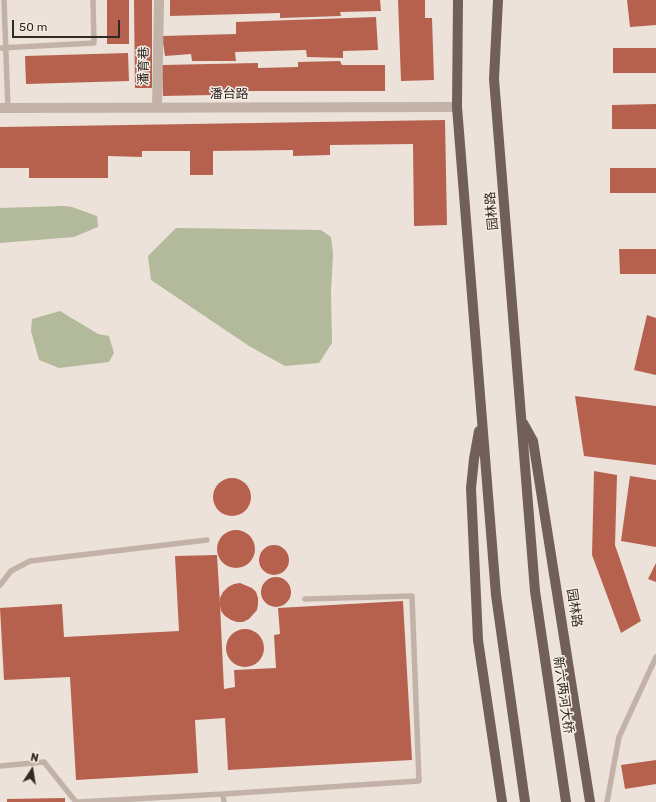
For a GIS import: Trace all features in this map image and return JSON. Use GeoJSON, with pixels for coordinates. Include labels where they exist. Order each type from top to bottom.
{"type":"FeatureCollection","features":[{"type":"Feature","properties":{"kind":"main road","name":"园林路"},"geometry":{"type":"LineString","coordinates":[[458,0],[457,107],[496,595],[526,802]]}},
{"type":"Feature","properties":{"kind":"main road","name":"园林路"},"geometry":{"type":"LineString","coordinates":[[498,0],[494,78],[534,591]]}},
{"type":"Feature","properties":{"kind":"main road","name":"园林路"},"geometry":{"type":"LineString","coordinates":[[482,419],[474,459],[471,488],[477,625],[502,802]]}},
{"type":"Feature","properties":{"kind":"main road","name":"园林路"},"geometry":{"type":"LineString","coordinates":[[521,420],[534,441],[590,802]]}},
{"type":"Feature","properties":{"kind":"main road","name":"新六两河大桥"},"geometry":{"type":"LineString","coordinates":[[534,591],[566,802]]}},
{"type":"Feature","properties":{"kind":"street","name":"潘育巷"},"geometry":{"type":"LineString","coordinates":[[157,108],[159,0]]}},
{"type":"Feature","properties":{"kind":"street","name":"潘台路"},"geometry":{"type":"LineString","coordinates":[[4,108],[457,107]]}},
{"type":"Feature","properties":{"kind":"lane"},"geometry":{"type":"LineString","coordinates":[[4,0],[4,108]]}},
{"type":"Feature","properties":{"kind":"lane"},"geometry":{"type":"LineString","coordinates":[[3,48],[94,43],[93,0]]}},
{"type":"Feature","properties":{"kind":"lane"},"geometry":{"type":"LineString","coordinates":[[0,585],[11,571],[30,561],[207,540]]}},
{"type":"Feature","properties":{"kind":"lane"},"geometry":{"type":"LineString","coordinates":[[0,766],[44,762],[77,802],[419,781],[412,596],[305,599]]}},
{"type":"Feature","properties":{"kind":"lane"},"geometry":{"type":"LineString","coordinates":[[607,802],[619,736],[656,657]]}},
{"type":"Feature","properties":{"kind":"lane"},"geometry":{"type":"LineString","coordinates":[[223,794],[224,802]]}},
{"type":"Feature","properties":{"kind":"green space"},"geometry":{"type":"Polygon","coordinates":[[[72,207],[97,216],[98,227],[74,237],[0,243],[0,208],[72,207]]]}},
{"type":"Feature","properties":{"kind":"green space"},"geometry":{"type":"Polygon","coordinates":[[[176,228],[321,230],[331,237],[333,254],[331,291],[332,343],[319,363],[285,366],[249,346],[151,280],[148,256],[176,228]]]}},
{"type":"Feature","properties":{"kind":"green space"},"geometry":{"type":"Polygon","coordinates":[[[60,311],[98,334],[109,336],[114,353],[109,362],[59,368],[39,360],[31,331],[32,319],[60,311]]]}},
{"type":"Feature","properties":{"kind":"building"},"geometry":{"type":"Polygon","coordinates":[[[107,0],[129,0],[129,44],[107,44],[107,0]]]}},
{"type":"Feature","properties":{"kind":"building"},"geometry":{"type":"Polygon","coordinates":[[[134,0],[152,0],[152,88],[135,88],[134,0]]]}},
{"type":"Feature","properties":{"kind":"building"},"geometry":{"type":"Polygon","coordinates":[[[170,0],[380,0],[381,11],[340,12],[341,16],[280,18],[280,13],[170,16],[170,0]]]}},
{"type":"Feature","properties":{"kind":"building"},"geometry":{"type":"Polygon","coordinates":[[[398,0],[425,0],[425,18],[432,18],[434,80],[401,81],[398,0]]]}},
{"type":"Feature","properties":{"kind":"building"},"geometry":{"type":"Polygon","coordinates":[[[627,0],[656,0],[656,25],[630,27],[627,0]]]}},
{"type":"Feature","properties":{"kind":"building"},"geometry":{"type":"Polygon","coordinates":[[[376,17],[378,50],[343,51],[343,58],[307,57],[306,50],[235,52],[236,61],[192,61],[191,54],[165,56],[162,36],[236,34],[236,22],[376,17]]]}},
{"type":"Feature","properties":{"kind":"building"},"geometry":{"type":"Polygon","coordinates":[[[613,48],[656,48],[656,73],[613,73],[613,48]]]}},
{"type":"Feature","properties":{"kind":"building"},"geometry":{"type":"Polygon","coordinates":[[[128,53],[129,81],[26,84],[25,56],[128,53]]]}},
{"type":"Feature","properties":{"kind":"building"},"geometry":{"type":"Polygon","coordinates":[[[340,61],[342,65],[385,65],[385,91],[211,91],[212,95],[163,96],[162,65],[258,63],[258,68],[298,67],[298,62],[340,61]]]}},
{"type":"Feature","properties":{"kind":"building"},"geometry":{"type":"Polygon","coordinates":[[[656,104],[656,129],[612,129],[612,105],[656,104]]]}},
{"type":"Feature","properties":{"kind":"building"},"geometry":{"type":"Polygon","coordinates":[[[445,120],[447,225],[414,226],[413,144],[330,145],[330,155],[293,156],[293,150],[213,151],[213,175],[190,175],[190,151],[142,151],[142,157],[108,156],[108,178],[29,178],[29,168],[0,168],[0,127],[445,120]]]}},
{"type":"Feature","properties":{"kind":"building"},"geometry":{"type":"Polygon","coordinates":[[[610,168],[656,168],[656,193],[610,193],[610,168]]]}},
{"type":"Feature","properties":{"kind":"building"},"geometry":{"type":"Polygon","coordinates":[[[619,249],[656,249],[656,274],[620,274],[619,249]]]}},
{"type":"Feature","properties":{"kind":"building"},"geometry":{"type":"Polygon","coordinates":[[[647,315],[656,318],[656,375],[634,370],[647,315]]]}},
{"type":"Feature","properties":{"kind":"building"},"geometry":{"type":"Polygon","coordinates":[[[575,396],[656,406],[656,465],[584,456],[575,396]]]}},
{"type":"Feature","properties":{"kind":"building"},"geometry":{"type":"Polygon","coordinates":[[[594,471],[617,475],[615,545],[641,621],[621,633],[592,555],[594,471]]]}},
{"type":"Feature","properties":{"kind":"building"},"geometry":{"type":"Polygon","coordinates":[[[630,476],[656,480],[656,547],[621,541],[630,476]]]}},
{"type":"Feature","properties":{"kind":"building"},"geometry":{"type":"Polygon","coordinates":[[[228,478],[236,478],[246,483],[250,490],[250,504],[246,511],[236,516],[228,516],[218,511],[216,508],[213,501],[213,493],[218,483],[221,481],[228,478]]]}},
{"type":"Feature","properties":{"kind":"building"},"geometry":{"type":"Polygon","coordinates":[[[232,530],[240,530],[250,535],[254,542],[254,556],[250,563],[240,568],[232,568],[222,563],[220,560],[217,553],[217,545],[222,535],[225,533],[232,530]]]}},
{"type":"Feature","properties":{"kind":"building"},"geometry":{"type":"Polygon","coordinates":[[[274,545],[280,546],[288,554],[288,566],[280,574],[274,575],[268,574],[260,566],[259,560],[260,554],[268,546],[274,545]]]}},
{"type":"Feature","properties":{"kind":"building"},"geometry":{"type":"Polygon","coordinates":[[[217,555],[220,604],[220,598],[223,592],[228,587],[240,583],[252,588],[256,592],[258,598],[257,610],[249,619],[243,622],[231,620],[225,616],[221,611],[220,605],[224,689],[235,687],[234,670],[276,668],[274,635],[280,634],[278,608],[403,601],[412,760],[228,770],[225,718],[195,720],[198,773],[76,780],[70,677],[4,680],[0,608],[62,604],[64,637],[179,631],[175,556],[217,555]]]}},
{"type":"Feature","properties":{"kind":"building"},"geometry":{"type":"Polygon","coordinates":[[[656,563],[656,582],[648,579],[656,563]]]}},
{"type":"Feature","properties":{"kind":"building"},"geometry":{"type":"Polygon","coordinates":[[[276,577],[287,581],[291,592],[287,603],[276,607],[265,603],[261,592],[265,581],[276,577]]]}},
{"type":"Feature","properties":{"kind":"building"},"geometry":{"type":"Polygon","coordinates":[[[241,629],[249,629],[259,634],[263,641],[263,655],[259,662],[249,667],[241,667],[231,662],[229,659],[226,652],[226,644],[231,634],[234,632],[241,629]]]}},
{"type":"Feature","properties":{"kind":"building"},"geometry":{"type":"Polygon","coordinates":[[[656,760],[656,784],[625,789],[621,765],[656,760]]]}},
{"type":"Feature","properties":{"kind":"building"},"geometry":{"type":"Polygon","coordinates":[[[65,798],[65,802],[7,802],[7,799],[65,798]]]}}]}
